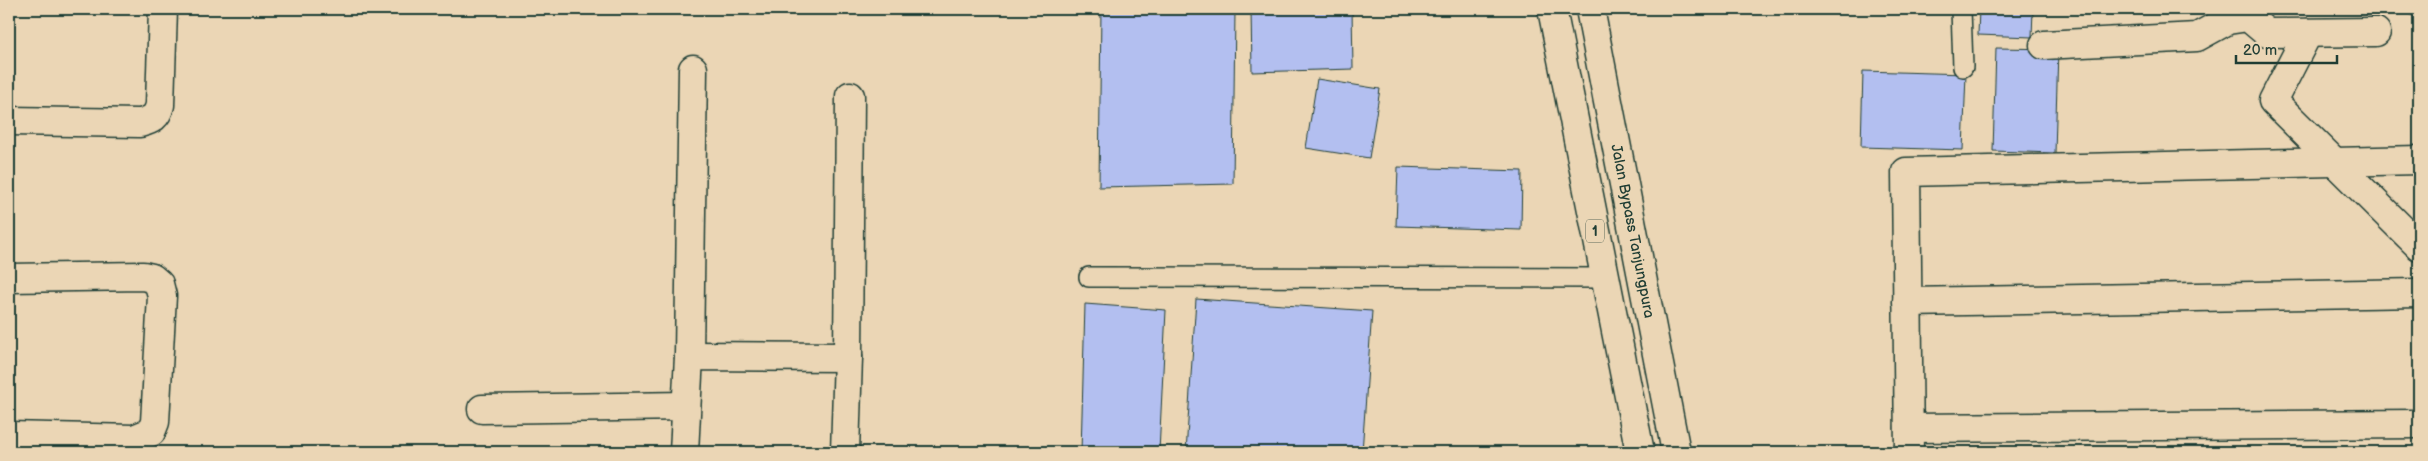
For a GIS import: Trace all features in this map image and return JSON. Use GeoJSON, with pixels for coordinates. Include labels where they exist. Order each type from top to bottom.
{"type":"FeatureCollection","features":[{"type":"Feature","properties":{"kind":"main road"},"geometry":{"type":"LineString","coordinates":[[9,121],[140,123],[150,121],[158,114],[160,105],[163,9]]}},
{"type":"Feature","properties":{"kind":"main road","name":"1"},"geometry":{"type":"LineString","coordinates":[[1552,9],[1640,452]]}},
{"type":"Feature","properties":{"kind":"main road","name":"Jalan Bypass Tanjungpura"},"geometry":{"type":"LineString","coordinates":[[1590,9],[1676,452]]}},
{"type":"Feature","properties":{"kind":"main road"},"geometry":{"type":"LineString","coordinates":[[2044,45],[2197,37],[2228,20],[2248,17],[2267,33],[2376,32]]}},
{"type":"Feature","properties":{"kind":"main road"},"geometry":{"type":"LineString","coordinates":[[2308,33],[2273,101],[2419,246]]}},
{"type":"Feature","properties":{"kind":"main road"},"geometry":{"type":"LineString","coordinates":[[684,452],[689,356],[693,69]]}},
{"type":"Feature","properties":{"kind":"main road"},"geometry":{"type":"LineString","coordinates":[[844,452],[848,357],[850,96]]}},
{"type":"Feature","properties":{"kind":"main road"},"geometry":{"type":"LineString","coordinates":[[2419,160],[1906,172],[1909,440],[2419,424]]}},
{"type":"Feature","properties":{"kind":"main road"},"geometry":{"type":"LineString","coordinates":[[9,278],[143,276],[152,278],[159,284],[162,296],[155,422],[150,432],[134,439],[9,436]]}},
{"type":"Feature","properties":{"kind":"main road"},"geometry":{"type":"LineString","coordinates":[[1907,302],[2419,293]]}},
{"type":"Feature","properties":{"kind":"main road"},"geometry":{"type":"LineString","coordinates":[[689,356],[848,357]]}},
{"type":"Feature","properties":{"kind":"main road"},"geometry":{"type":"LineString","coordinates":[[482,409],[686,406]]}},
{"type":"Feature","properties":{"kind":"lane"},"geometry":{"type":"LineString","coordinates":[[1961,9],[1963,67]]}},
{"type":"Feature","properties":{"kind":"lane"},"geometry":{"type":"LineString","coordinates":[[1089,277],[1604,278]]}},
{"type":"Feature","properties":{"kind":"building"},"geometry":{"type":"Polygon","coordinates":[[[1101,9],[1235,9],[1233,184],[1099,187],[1101,9]]]}},
{"type":"Feature","properties":{"kind":"building"},"geometry":{"type":"Polygon","coordinates":[[[1251,9],[1352,9],[1353,69],[1252,72],[1251,9]]]}},
{"type":"Feature","properties":{"kind":"building"},"geometry":{"type":"Polygon","coordinates":[[[1979,9],[2033,9],[2032,37],[1978,35],[1979,9]]]}},
{"type":"Feature","properties":{"kind":"building"},"geometry":{"type":"Polygon","coordinates":[[[2394,9],[2419,9],[2419,18],[2394,9]]]}},
{"type":"Feature","properties":{"kind":"building"},"geometry":{"type":"Polygon","coordinates":[[[1996,48],[2058,49],[2055,153],[1993,151],[1996,48]]]}},
{"type":"Feature","properties":{"kind":"building"},"geometry":{"type":"Polygon","coordinates":[[[1863,71],[1966,74],[1963,150],[1861,147],[1863,71]]]}},
{"type":"Feature","properties":{"kind":"building"},"geometry":{"type":"Polygon","coordinates":[[[1317,79],[1380,89],[1369,158],[1306,148],[1317,79]]]}},
{"type":"Feature","properties":{"kind":"building"},"geometry":{"type":"Polygon","coordinates":[[[1398,167],[1522,171],[1521,230],[1396,226],[1398,167]]]}},
{"type":"Feature","properties":{"kind":"building"},"geometry":{"type":"Polygon","coordinates":[[[1196,299],[1372,311],[1362,452],[1186,452],[1196,299]]]}},
{"type":"Feature","properties":{"kind":"building"},"geometry":{"type":"Polygon","coordinates":[[[1085,304],[1166,310],[1159,452],[1081,452],[1085,304]]]}}]}
